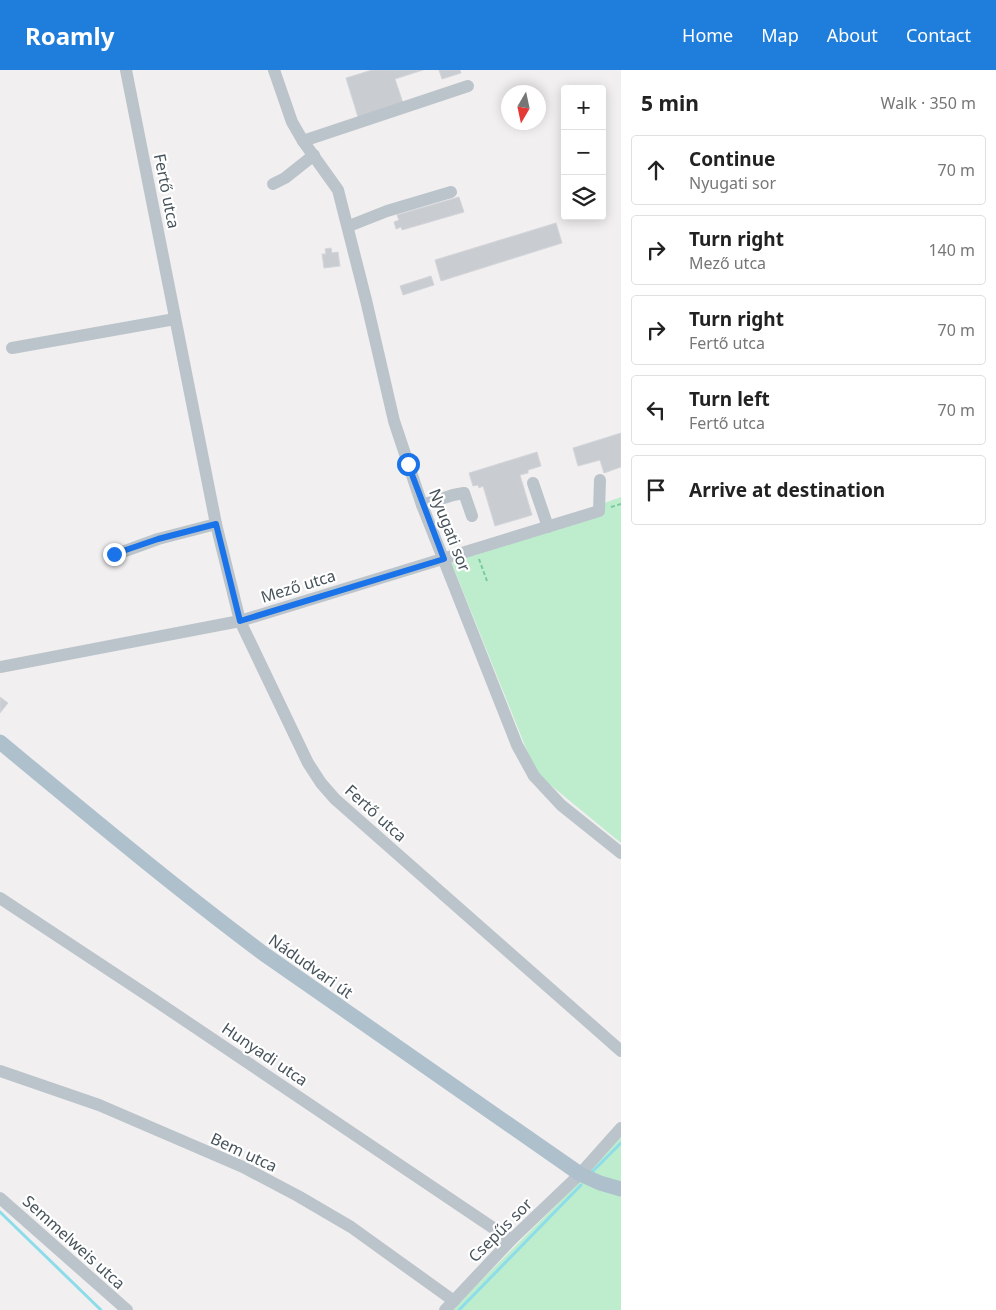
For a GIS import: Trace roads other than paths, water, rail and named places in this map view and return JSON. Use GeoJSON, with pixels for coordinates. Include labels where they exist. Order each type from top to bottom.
{"type":"FeatureCollection","features":[{"type":"Feature","properties":{"kind":"main road","name":"Nádudvari út"},"geometry":{"type":"LineString","coordinates":[[0,742],[124,844],[248,942],[580,1174],[600,1183],[621,1189]]}},
{"type":"Feature","properties":{"kind":"street","name":"Fertő utca"},"geometry":{"type":"LineString","coordinates":[[126,70],[216,524],[240,621],[308,763],[335,799],[621,1051]]}},
{"type":"Feature","properties":{"kind":"street","name":"Nyugati sor"},"geometry":{"type":"LineString","coordinates":[[274,70],[292,122],[302,141],[338,190],[349,226],[394,422],[422,505],[517,746],[534,776],[561,805],[621,853]]}},
{"type":"Feature","properties":{"kind":"street"},"geometry":{"type":"LineString","coordinates":[[302,141],[468,86]]}},
{"type":"Feature","properties":{"kind":"street"},"geometry":{"type":"LineString","coordinates":[[273,184],[285,178],[314,155]]}},
{"type":"Feature","properties":{"kind":"street"},"geometry":{"type":"LineString","coordinates":[[349,226],[387,211],[451,192]]}},
{"type":"Feature","properties":{"kind":"street"},"geometry":{"type":"LineString","coordinates":[[12,348],[175,319]]}},
{"type":"Feature","properties":{"kind":"street","name":"Mező utca"},"geometry":{"type":"LineString","coordinates":[[0,668],[240,621],[475,550],[599,511],[600,480]]}},
{"type":"Feature","properties":{"kind":"street"},"geometry":{"type":"LineString","coordinates":[[533,483],[548,527]]}},
{"type":"Feature","properties":{"kind":"street"},"geometry":{"type":"LineString","coordinates":[[422,505],[464,493],[472,516]]}},
{"type":"Feature","properties":{"kind":"street"},"geometry":{"type":"LineString","coordinates":[[114,554],[158,539],[216,524]]}},
{"type":"Feature","properties":{"kind":"street","name":"Hunyadi utca"},"geometry":{"type":"LineString","coordinates":[[0,898],[511,1240]]}},
{"type":"Feature","properties":{"kind":"street","name":"Bem utca"},"geometry":{"type":"LineString","coordinates":[[0,1071],[98,1105],[243,1167],[298,1196],[351,1228],[450,1305]]}},
{"type":"Feature","properties":{"kind":"street"},"geometry":{"type":"LineString","coordinates":[[580,1174],[621,1128]]}},
{"type":"Feature","properties":{"kind":"street","name":"Csepűs sor"},"geometry":{"type":"LineString","coordinates":[[450,1305],[511,1240],[580,1174]]}},
{"type":"Feature","properties":{"kind":"street","name":"Semmelweis utca"},"geometry":{"type":"LineString","coordinates":[[0,1198],[127,1310]]}},
{"type":"Feature","properties":{"kind":"waterway"},"geometry":{"type":"LineString","coordinates":[[592,1172],[621,1143]]}},
{"type":"Feature","properties":{"kind":"waterway"},"geometry":{"type":"LineString","coordinates":[[459,1310],[581,1185]]}},
{"type":"Feature","properties":{"kind":"waterway"},"geometry":{"type":"LineString","coordinates":[[0,1212],[101,1310]]}}]}
